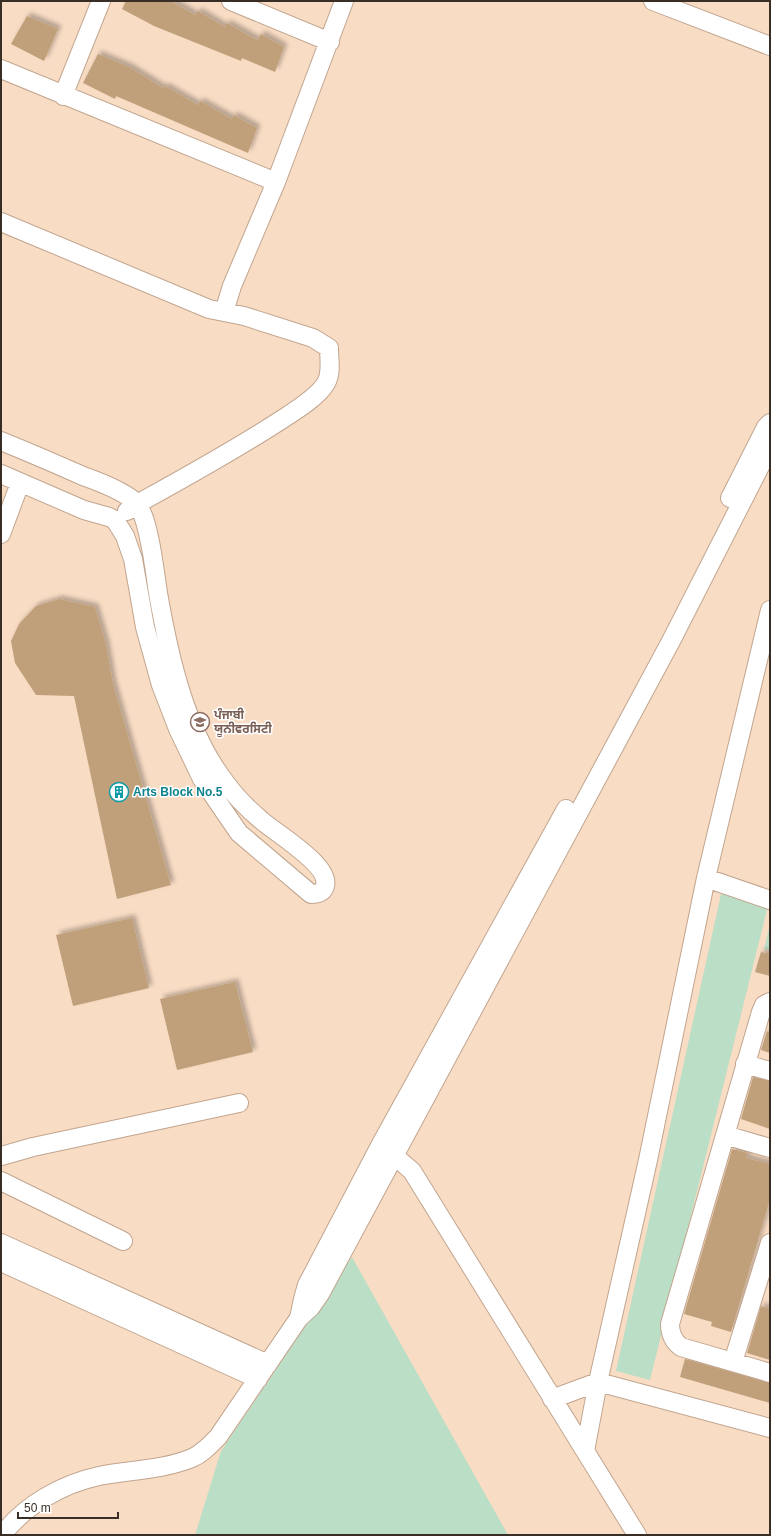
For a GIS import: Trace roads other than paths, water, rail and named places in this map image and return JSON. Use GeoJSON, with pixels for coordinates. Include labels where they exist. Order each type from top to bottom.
{"type":"FeatureCollection","features":[{"type":"Feature","properties":{"kind":"street"},"geometry":{"type":"LineString","coordinates":[[63,96],[101,1]]}},
{"type":"Feature","properties":{"kind":"street"},"geometry":{"type":"LineString","coordinates":[[231,1],[330,42]]}},
{"type":"Feature","properties":{"kind":"street"},"geometry":{"type":"LineString","coordinates":[[224,312],[232,286],[276,182],[330,42],[344,1]]}},
{"type":"Feature","properties":{"kind":"street"},"geometry":{"type":"LineString","coordinates":[[653,1],[770,46]]}},
{"type":"Feature","properties":{"kind":"street"},"geometry":{"type":"LineString","coordinates":[[1,69],[63,96],[276,182]]}},
{"type":"Feature","properties":{"kind":"street"},"geometry":{"type":"LineString","coordinates":[[1,222],[209,309],[244,316],[313,338],[323,342],[329,348],[330,367],[327,383],[318,392],[294,411],[246,443],[137,504],[115,520]]}},
{"type":"Feature","properties":{"kind":"street"},"geometry":{"type":"LineString","coordinates":[[2,1535],[9,1526],[33,1506],[73,1484],[98,1477],[178,1463],[193,1458],[206,1449],[218,1437],[300,1318],[311,1307],[320,1294],[387,1149],[671,641],[766,427],[770,423]]}},
{"type":"Feature","properties":{"kind":"street"},"geometry":{"type":"LineString","coordinates":[[1,441],[111,486],[137,504],[150,541],[167,644],[193,726],[208,756],[224,782],[261,820],[314,861],[326,883],[324,890],[318,894],[311,894],[240,833],[202,779],[178,729],[161,685],[145,627],[133,559],[126,536],[115,520],[84,510],[1,474]]}},
{"type":"Feature","properties":{"kind":"street"},"geometry":{"type":"LineString","coordinates":[[720,532],[770,447]]}},
{"type":"Feature","properties":{"kind":"street"},"geometry":{"type":"LineString","coordinates":[[1,534],[20,483]]}},
{"type":"Feature","properties":{"kind":"street"},"geometry":{"type":"LineString","coordinates":[[585,1452],[598,1382],[648,1160],[706,878],[770,610]]}},
{"type":"Feature","properties":{"kind":"street"},"geometry":{"type":"LineString","coordinates":[[706,878],[770,900]]}},
{"type":"Feature","properties":{"kind":"street"},"geometry":{"type":"LineString","coordinates":[[770,1002],[764,1005],[761,1012],[670,1324],[670,1332],[675,1342],[681,1347],[770,1373]]}},
{"type":"Feature","properties":{"kind":"street"},"geometry":{"type":"LineString","coordinates":[[745,1064],[770,1071]]}},
{"type":"Feature","properties":{"kind":"street"},"geometry":{"type":"LineString","coordinates":[[1,1156],[40,1145],[239,1103]]}},
{"type":"Feature","properties":{"kind":"street"},"geometry":{"type":"LineString","coordinates":[[725,1135],[770,1148]]}},
{"type":"Feature","properties":{"kind":"street"},"geometry":{"type":"LineString","coordinates":[[387,1149],[412,1171],[637,1535]]}},
{"type":"Feature","properties":{"kind":"street"},"geometry":{"type":"LineString","coordinates":[[1,1180],[123,1240]]}},
{"type":"Feature","properties":{"kind":"street"},"geometry":{"type":"LineString","coordinates":[[1,1243],[268,1364]]}},
{"type":"Feature","properties":{"kind":"street"},"geometry":{"type":"LineString","coordinates":[[733,1362],[762,1295],[770,1243]]}},
{"type":"Feature","properties":{"kind":"street"},"geometry":{"type":"LineString","coordinates":[[1,1262],[258,1379]]}},
{"type":"Feature","properties":{"kind":"street"},"geometry":{"type":"LineString","coordinates":[[552,1399],[598,1382],[770,1428]]}},
{"type":"Feature","properties":{"kind":"place","name":"ਪੰਜਾਬੀ ਯੂਨੀਵਰਸਿਟੀ"},"geometry":{"type":"Point","coordinates":[200,722]}},
{"type":"Feature","properties":{"kind":"place","name":"Arts Block No.5"},"geometry":{"type":"Point","coordinates":[119,792]}}]}
